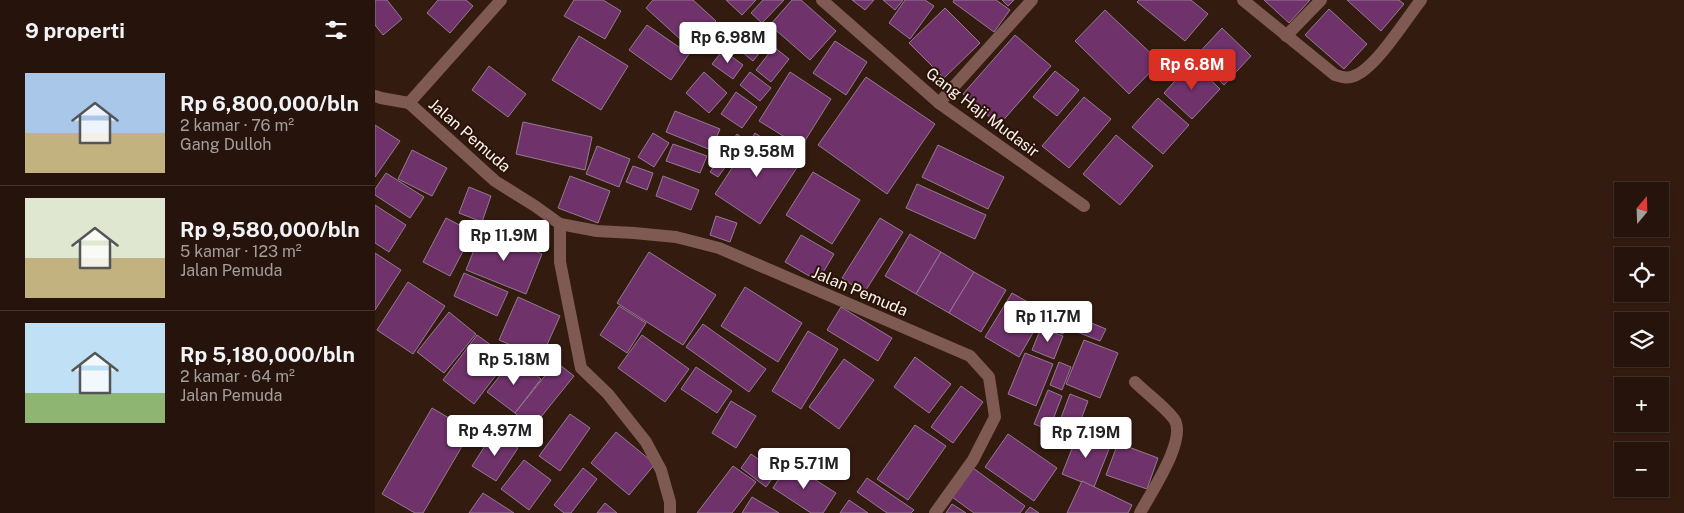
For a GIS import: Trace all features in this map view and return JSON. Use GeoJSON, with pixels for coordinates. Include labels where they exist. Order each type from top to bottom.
{"type":"FeatureCollection","features":[{"type":"Feature","properties":{"kind":"street"},"geometry":{"type":"LineString","coordinates":[[375,96],[409,103],[501,0]]}},
{"type":"Feature","properties":{"kind":"street","name":"Gang Haji Mudasir"},"geometry":{"type":"LineString","coordinates":[[822,0],[939,103],[1084,206]]}},
{"type":"Feature","properties":{"kind":"street"},"geometry":{"type":"LineString","coordinates":[[939,103],[1033,0]]}},
{"type":"Feature","properties":{"kind":"street"},"geometry":{"type":"LineString","coordinates":[[1243,0],[1335,75],[1346,78],[1355,76],[1374,61],[1421,0]]}},
{"type":"Feature","properties":{"kind":"street"},"geometry":{"type":"LineString","coordinates":[[1286,36],[1321,0]]}},
{"type":"Feature","properties":{"kind":"street","name":"Jalan Pemuda"},"geometry":{"type":"LineString","coordinates":[[409,103],[495,181],[560,224],[597,231],[634,232],[676,237],[719,248],[970,356],[989,377],[995,416],[973,460],[935,513]]}},
{"type":"Feature","properties":{"kind":"street"},"geometry":{"type":"LineString","coordinates":[[560,224],[560,262],[581,368],[608,394],[646,442],[661,470],[670,502],[670,513]]}},
{"type":"Feature","properties":{"kind":"street"},"geometry":{"type":"LineString","coordinates":[[1135,382],[1175,421],[1177,440],[1168,464],[1140,513]]}},
{"type":"Feature","properties":{"kind":"building"},"geometry":{"type":"Polygon","coordinates":[[[375,0],[387,0],[402,19],[383,35],[375,25],[375,0]]]}},
{"type":"Feature","properties":{"kind":"building"},"geometry":{"type":"Polygon","coordinates":[[[438,0],[466,0],[473,6],[450,33],[427,13],[438,0]]]}},
{"type":"Feature","properties":{"kind":"building"},"geometry":{"type":"Polygon","coordinates":[[[574,0],[603,0],[621,11],[605,39],[564,16],[574,0]]]}},
{"type":"Feature","properties":{"kind":"building"},"geometry":{"type":"Polygon","coordinates":[[[653,0],[693,0],[716,21],[691,49],[646,8],[653,0]]]}},
{"type":"Feature","properties":{"kind":"building"},"geometry":{"type":"Polygon","coordinates":[[[726,0],[756,0],[742,15],[726,0]]]}},
{"type":"Feature","properties":{"kind":"building"},"geometry":{"type":"Polygon","coordinates":[[[763,0],[784,0],[762,23],[751,13],[763,0]]]}},
{"type":"Feature","properties":{"kind":"building"},"geometry":{"type":"Polygon","coordinates":[[[792,0],[801,0],[836,31],[810,60],[770,25],[792,0]]]}},
{"type":"Feature","properties":{"kind":"building"},"geometry":{"type":"Polygon","coordinates":[[[852,0],[874,0],[865,10],[852,0]]]}},
{"type":"Feature","properties":{"kind":"building"},"geometry":{"type":"Polygon","coordinates":[[[883,0],[903,0],[895,10],[883,0]]]}},
{"type":"Feature","properties":{"kind":"building"},"geometry":{"type":"Polygon","coordinates":[[[905,0],[925,0],[934,6],[910,39],[889,23],[905,0]]]}},
{"type":"Feature","properties":{"kind":"building"},"geometry":{"type":"Polygon","coordinates":[[[954,0],[996,0],[1010,10],[994,32],[953,2],[954,0]]]}},
{"type":"Feature","properties":{"kind":"building"},"geometry":{"type":"Polygon","coordinates":[[[1002,0],[1014,0],[1008,6],[1002,0]]]}},
{"type":"Feature","properties":{"kind":"building"},"geometry":{"type":"Polygon","coordinates":[[[1139,0],[1191,0],[1208,14],[1185,41],[1137,2],[1139,0]]]}},
{"type":"Feature","properties":{"kind":"building"},"geometry":{"type":"Polygon","coordinates":[[[1264,0],[1310,0],[1289,23],[1264,0]]]}},
{"type":"Feature","properties":{"kind":"building"},"geometry":{"type":"Polygon","coordinates":[[[1347,0],[1399,0],[1404,4],[1381,31],[1347,0]]]}},
{"type":"Feature","properties":{"kind":"building"},"geometry":{"type":"Polygon","coordinates":[[[945,8],[980,43],[944,78],[909,43],[945,8]]]}},
{"type":"Feature","properties":{"kind":"building"},"geometry":{"type":"Polygon","coordinates":[[[1329,9],[1367,44],[1344,69],[1305,35],[1329,9]]]}},
{"type":"Feature","properties":{"kind":"building"},"geometry":{"type":"Polygon","coordinates":[[[1105,10],[1160,62],[1129,94],[1075,41],[1105,10]]]}},
{"type":"Feature","properties":{"kind":"building"},"geometry":{"type":"Polygon","coordinates":[[[751,23],[771,39],[753,61],[733,45],[751,23]]]}},
{"type":"Feature","properties":{"kind":"building"},"geometry":{"type":"Polygon","coordinates":[[[647,25],[689,54],[671,80],[629,50],[647,25]]]}},
{"type":"Feature","properties":{"kind":"building"},"geometry":{"type":"Polygon","coordinates":[[[1222,28],[1251,56],[1224,85],[1195,57],[1222,28]]]}},
{"type":"Feature","properties":{"kind":"building"},"geometry":{"type":"Polygon","coordinates":[[[1015,35],[1051,66],[999,125],[963,94],[1015,35]]]}},
{"type":"Feature","properties":{"kind":"building"},"geometry":{"type":"Polygon","coordinates":[[[579,36],[628,66],[601,110],[552,80],[579,36]]]}},
{"type":"Feature","properties":{"kind":"building"},"geometry":{"type":"Polygon","coordinates":[[[835,41],[867,62],[846,95],[813,73],[835,41]]]}},
{"type":"Feature","properties":{"kind":"building"},"geometry":{"type":"Polygon","coordinates":[[[774,47],[789,59],[771,82],[756,70],[774,47]]]}},
{"type":"Feature","properties":{"kind":"building"},"geometry":{"type":"Polygon","coordinates":[[[723,50],[743,65],[733,79],[712,64],[723,50]]]}},
{"type":"Feature","properties":{"kind":"building"},"geometry":{"type":"Polygon","coordinates":[[[1192,62],[1220,89],[1192,119],[1164,93],[1192,62]]]}},
{"type":"Feature","properties":{"kind":"building"},"geometry":{"type":"Polygon","coordinates":[[[489,66],[526,94],[508,117],[472,90],[489,66]]]}},
{"type":"Feature","properties":{"kind":"building"},"geometry":{"type":"Polygon","coordinates":[[[1055,71],[1079,90],[1057,116],[1033,97],[1055,71]]]}},
{"type":"Feature","properties":{"kind":"building"},"geometry":{"type":"Polygon","coordinates":[[[704,72],[727,93],[709,113],[686,93],[704,72]]]}},
{"type":"Feature","properties":{"kind":"building"},"geometry":{"type":"Polygon","coordinates":[[[750,72],[771,88],[760,101],[740,85],[750,72]]]}},
{"type":"Feature","properties":{"kind":"building"},"geometry":{"type":"Polygon","coordinates":[[[790,72],[831,99],[801,147],[759,121],[790,72]]]}},
{"type":"Feature","properties":{"kind":"building"},"geometry":{"type":"Polygon","coordinates":[[[866,77],[935,124],[887,194],[818,145],[866,77]]]}},
{"type":"Feature","properties":{"kind":"building"},"geometry":{"type":"Polygon","coordinates":[[[736,92],[757,107],[742,128],[721,114],[736,92]]]}},
{"type":"Feature","properties":{"kind":"building"},"geometry":{"type":"Polygon","coordinates":[[[1084,97],[1111,119],[1069,168],[1042,146],[1084,97]]]}},
{"type":"Feature","properties":{"kind":"building"},"geometry":{"type":"Polygon","coordinates":[[[1158,98],[1189,125],[1163,154],[1132,127],[1158,98]]]}},
{"type":"Feature","properties":{"kind":"building"},"geometry":{"type":"Polygon","coordinates":[[[675,111],[720,129],[711,150],[666,132],[675,111]]]}},
{"type":"Feature","properties":{"kind":"building"},"geometry":{"type":"Polygon","coordinates":[[[523,122],[592,137],[585,170],[516,154],[523,122]]]}},
{"type":"Feature","properties":{"kind":"building"},"geometry":{"type":"Polygon","coordinates":[[[375,125],[400,141],[375,177],[375,125]]]}},
{"type":"Feature","properties":{"kind":"building"},"geometry":{"type":"Polygon","coordinates":[[[653,133],[669,143],[654,167],[638,157],[653,133]]]}},
{"type":"Feature","properties":{"kind":"building"},"geometry":{"type":"Polygon","coordinates":[[[755,133],[800,163],[760,224],[715,194],[755,133]]]}},
{"type":"Feature","properties":{"kind":"building"},"geometry":{"type":"Polygon","coordinates":[[[737,134],[745,140],[718,177],[710,172],[737,134]]]}},
{"type":"Feature","properties":{"kind":"building"},"geometry":{"type":"Polygon","coordinates":[[[1116,135],[1153,166],[1120,205],[1083,174],[1116,135]]]}},
{"type":"Feature","properties":{"kind":"building"},"geometry":{"type":"Polygon","coordinates":[[[673,144],[707,156],[700,173],[666,161],[673,144]]]}},
{"type":"Feature","properties":{"kind":"building"},"geometry":{"type":"Polygon","coordinates":[[[938,145],[1004,177],[988,209],[922,177],[938,145]]]}},
{"type":"Feature","properties":{"kind":"building"},"geometry":{"type":"Polygon","coordinates":[[[597,146],[630,159],[619,187],[586,174],[597,146]]]}},
{"type":"Feature","properties":{"kind":"building"},"geometry":{"type":"Polygon","coordinates":[[[412,150],[447,168],[432,196],[398,179],[412,150]]]}},
{"type":"Feature","properties":{"kind":"building"},"geometry":{"type":"Polygon","coordinates":[[[633,166],[653,173],[647,190],[626,182],[633,166]]]}},
{"type":"Feature","properties":{"kind":"building"},"geometry":{"type":"Polygon","coordinates":[[[813,172],[860,200],[832,244],[786,215],[813,172]]]}},
{"type":"Feature","properties":{"kind":"building"},"geometry":{"type":"Polygon","coordinates":[[[386,173],[424,197],[410,218],[375,195],[375,189],[386,173]]]}},
{"type":"Feature","properties":{"kind":"building"},"geometry":{"type":"Polygon","coordinates":[[[570,176],[610,191],[598,223],[558,208],[570,176]]]}},
{"type":"Feature","properties":{"kind":"building"},"geometry":{"type":"Polygon","coordinates":[[[663,176],[699,190],[691,210],[656,196],[663,176]]]}},
{"type":"Feature","properties":{"kind":"building"},"geometry":{"type":"Polygon","coordinates":[[[917,184],[986,215],[975,239],[906,208],[917,184]]]}},
{"type":"Feature","properties":{"kind":"building"},"geometry":{"type":"Polygon","coordinates":[[[469,187],[491,196],[482,222],[459,213],[469,187]]]}},
{"type":"Feature","properties":{"kind":"building"},"geometry":{"type":"Polygon","coordinates":[[[375,205],[406,225],[389,252],[375,243],[375,205]]]}},
{"type":"Feature","properties":{"kind":"building"},"geometry":{"type":"Polygon","coordinates":[[[716,216],[737,223],[730,242],[710,235],[716,216]]]}},
{"type":"Feature","properties":{"kind":"building"},"geometry":{"type":"Polygon","coordinates":[[[446,218],[473,232],[450,276],[423,262],[446,218]]]}},
{"type":"Feature","properties":{"kind":"building"},"geometry":{"type":"Polygon","coordinates":[[[880,218],[903,232],[864,293],[842,278],[880,218]]]}},
{"type":"Feature","properties":{"kind":"building"},"geometry":{"type":"Polygon","coordinates":[[[482,230],[542,254],[526,294],[466,270],[482,230]]]}},
{"type":"Feature","properties":{"kind":"building"},"geometry":{"type":"Polygon","coordinates":[[[910,234],[941,252],[916,294],[885,276],[910,234]]]}},
{"type":"Feature","properties":{"kind":"building"},"geometry":{"type":"Polygon","coordinates":[[[801,235],[834,254],[818,281],[785,262],[801,235]]]}},
{"type":"Feature","properties":{"kind":"building"},"geometry":{"type":"Polygon","coordinates":[[[649,252],[716,295],[683,345],[617,303],[649,252]]]}},
{"type":"Feature","properties":{"kind":"building"},"geometry":{"type":"Polygon","coordinates":[[[941,252],[974,272],[949,313],[916,294],[941,252]]]}},
{"type":"Feature","properties":{"kind":"building"},"geometry":{"type":"Polygon","coordinates":[[[375,253],[401,270],[375,310],[375,253]]]}},
{"type":"Feature","properties":{"kind":"building"},"geometry":{"type":"Polygon","coordinates":[[[974,272],[1006,290],[981,332],[949,313],[974,272]]]}},
{"type":"Feature","properties":{"kind":"building"},"geometry":{"type":"Polygon","coordinates":[[[464,273],[508,292],[497,316],[454,296],[464,273]]]}},
{"type":"Feature","properties":{"kind":"building"},"geometry":{"type":"Polygon","coordinates":[[[408,282],[445,306],[413,354],[377,330],[408,282]]]}},
{"type":"Feature","properties":{"kind":"building"},"geometry":{"type":"Polygon","coordinates":[[[745,287],[802,323],[778,362],[721,326],[745,287]]]}},
{"type":"Feature","properties":{"kind":"building"},"geometry":{"type":"Polygon","coordinates":[[[1012,293],[1045,312],[1019,357],[985,337],[1012,293]]]}},
{"type":"Feature","properties":{"kind":"building"},"geometry":{"type":"Polygon","coordinates":[[[518,297],[560,316],[541,358],[499,340],[518,297]]]}},
{"type":"Feature","properties":{"kind":"building"},"geometry":{"type":"Polygon","coordinates":[[[1052,303],[1073,311],[1063,334],[1043,326],[1052,303]]]}},
{"type":"Feature","properties":{"kind":"building"},"geometry":{"type":"Polygon","coordinates":[[[619,306],[646,323],[627,353],[600,335],[619,306]]]}},
{"type":"Feature","properties":{"kind":"building"},"geometry":{"type":"Polygon","coordinates":[[[841,307],[892,338],[878,361],[827,330],[841,307]]]}},
{"type":"Feature","properties":{"kind":"building"},"geometry":{"type":"Polygon","coordinates":[[[449,312],[476,334],[444,373],[417,352],[449,312]]]}},
{"type":"Feature","properties":{"kind":"building"},"geometry":{"type":"Polygon","coordinates":[[[1077,317],[1106,329],[1100,341],[1072,330],[1077,317]]]}},
{"type":"Feature","properties":{"kind":"building"},"geometry":{"type":"Polygon","coordinates":[[[703,324],[766,369],[749,392],[686,347],[703,324]]]}},
{"type":"Feature","properties":{"kind":"building"},"geometry":{"type":"Polygon","coordinates":[[[1041,328],[1063,336],[1054,359],[1032,350],[1041,328]]]}},
{"type":"Feature","properties":{"kind":"building"},"geometry":{"type":"Polygon","coordinates":[[[808,331],[838,349],[801,409],[772,391],[808,331]]]}},
{"type":"Feature","properties":{"kind":"building"},"geometry":{"type":"Polygon","coordinates":[[[477,335],[509,358],[474,404],[443,380],[477,335]]]}},
{"type":"Feature","properties":{"kind":"building"},"geometry":{"type":"Polygon","coordinates":[[[642,335],[689,369],[665,402],[618,368],[642,335]]]}},
{"type":"Feature","properties":{"kind":"building"},"geometry":{"type":"Polygon","coordinates":[[[1084,340],[1118,353],[1100,398],[1066,384],[1084,340]]]}},
{"type":"Feature","properties":{"kind":"building"},"geometry":{"type":"Polygon","coordinates":[[[1025,353],[1053,364],[1036,406],[1008,394],[1025,353]]]}},
{"type":"Feature","properties":{"kind":"building"},"geometry":{"type":"Polygon","coordinates":[[[915,357],[951,384],[929,413],[894,387],[915,357]]]}},
{"type":"Feature","properties":{"kind":"building"},"geometry":{"type":"Polygon","coordinates":[[[514,358],[541,379],[515,413],[487,392],[514,358]]]}},
{"type":"Feature","properties":{"kind":"building"},"geometry":{"type":"Polygon","coordinates":[[[844,359],[874,380],[839,429],[809,407],[844,359]]]}},
{"type":"Feature","properties":{"kind":"building"},"geometry":{"type":"Polygon","coordinates":[[[556,362],[574,376],[532,428],[515,413],[556,362]]]}},
{"type":"Feature","properties":{"kind":"building"},"geometry":{"type":"Polygon","coordinates":[[[1059,362],[1071,367],[1062,390],[1050,385],[1059,362]]]}},
{"type":"Feature","properties":{"kind":"building"},"geometry":{"type":"Polygon","coordinates":[[[696,367],[732,391],[717,413],[681,389],[696,367]]]}},
{"type":"Feature","properties":{"kind":"building"},"geometry":{"type":"Polygon","coordinates":[[[961,386],[983,402],[953,443],[931,427],[961,386]]]}},
{"type":"Feature","properties":{"kind":"building"},"geometry":{"type":"Polygon","coordinates":[[[1048,390],[1062,396],[1049,430],[1034,424],[1048,390]]]}},
{"type":"Feature","properties":{"kind":"building"},"geometry":{"type":"Polygon","coordinates":[[[1070,394],[1088,401],[1077,430],[1059,423],[1070,394]]]}},
{"type":"Feature","properties":{"kind":"building"},"geometry":{"type":"Polygon","coordinates":[[[731,401],[756,416],[736,448],[712,433],[731,401]]]}},
{"type":"Feature","properties":{"kind":"building"},"geometry":{"type":"Polygon","coordinates":[[[432,408],[471,431],[423,513],[415,513],[382,494],[432,408]]]}},
{"type":"Feature","properties":{"kind":"building"},"geometry":{"type":"Polygon","coordinates":[[[570,414],[590,428],[560,471],[539,456],[570,414]]]}},
{"type":"Feature","properties":{"kind":"building"},"geometry":{"type":"Polygon","coordinates":[[[915,425],[946,446],[908,500],[877,479],[915,425]]]}},
{"type":"Feature","properties":{"kind":"building"},"geometry":{"type":"Polygon","coordinates":[[[1079,431],[1111,444],[1094,487],[1062,474],[1079,431]]]}},
{"type":"Feature","properties":{"kind":"building"},"geometry":{"type":"Polygon","coordinates":[[[494,432],[518,448],[496,481],[472,466],[494,432]]]}},
{"type":"Feature","properties":{"kind":"building"},"geometry":{"type":"Polygon","coordinates":[[[616,432],[655,464],[629,495],[591,463],[616,432]]]}},
{"type":"Feature","properties":{"kind":"building"},"geometry":{"type":"Polygon","coordinates":[[[1008,434],[1057,468],[1034,501],[985,467],[1008,434]]]}},
{"type":"Feature","properties":{"kind":"building"},"geometry":{"type":"Polygon","coordinates":[[[1118,443],[1158,458],[1147,489],[1106,475],[1118,443]]]}},
{"type":"Feature","properties":{"kind":"building"},"geometry":{"type":"Polygon","coordinates":[[[751,454],[777,472],[766,487],[741,468],[751,454]]]}},
{"type":"Feature","properties":{"kind":"building"},"geometry":{"type":"Polygon","coordinates":[[[524,460],[551,480],[529,510],[501,489],[524,460]]]}},
{"type":"Feature","properties":{"kind":"building"},"geometry":{"type":"Polygon","coordinates":[[[789,463],[836,493],[823,513],[811,513],[773,488],[789,463]]]}},
{"type":"Feature","properties":{"kind":"building"},"geometry":{"type":"Polygon","coordinates":[[[733,466],[756,482],[732,513],[697,513],[733,466]]]}},
{"type":"Feature","properties":{"kind":"building"},"geometry":{"type":"Polygon","coordinates":[[[583,468],[597,479],[571,513],[564,513],[554,505],[583,468]]]}},
{"type":"Feature","properties":{"kind":"building"},"geometry":{"type":"Polygon","coordinates":[[[973,468],[1025,506],[1020,513],[974,513],[952,497],[973,468]]]}},
{"type":"Feature","properties":{"kind":"building"},"geometry":{"type":"Polygon","coordinates":[[[867,478],[914,510],[911,513],[887,513],[857,492],[867,478]]]}},
{"type":"Feature","properties":{"kind":"building"},"geometry":{"type":"Polygon","coordinates":[[[1082,481],[1132,505],[1128,513],[1067,513],[1082,481]]]}},
{"type":"Feature","properties":{"kind":"building"},"geometry":{"type":"Polygon","coordinates":[[[483,493],[514,513],[469,513],[483,493]]]}},
{"type":"Feature","properties":{"kind":"building"},"geometry":{"type":"Polygon","coordinates":[[[752,497],[779,513],[742,513],[752,497]]]}},
{"type":"Feature","properties":{"kind":"building"},"geometry":{"type":"Polygon","coordinates":[[[849,500],[868,513],[840,513],[849,500]]]}},
{"type":"Feature","properties":{"kind":"building"},"geometry":{"type":"Polygon","coordinates":[[[605,503],[617,513],[597,513],[605,503]]]}},
{"type":"Feature","properties":{"kind":"building"},"geometry":{"type":"Polygon","coordinates":[[[952,504],[966,513],[946,513],[952,504]]]}},
{"type":"Feature","properties":{"kind":"building"},"geometry":{"type":"Polygon","coordinates":[[[1030,507],[1039,513],[1025,513],[1030,507]]]}}]}
